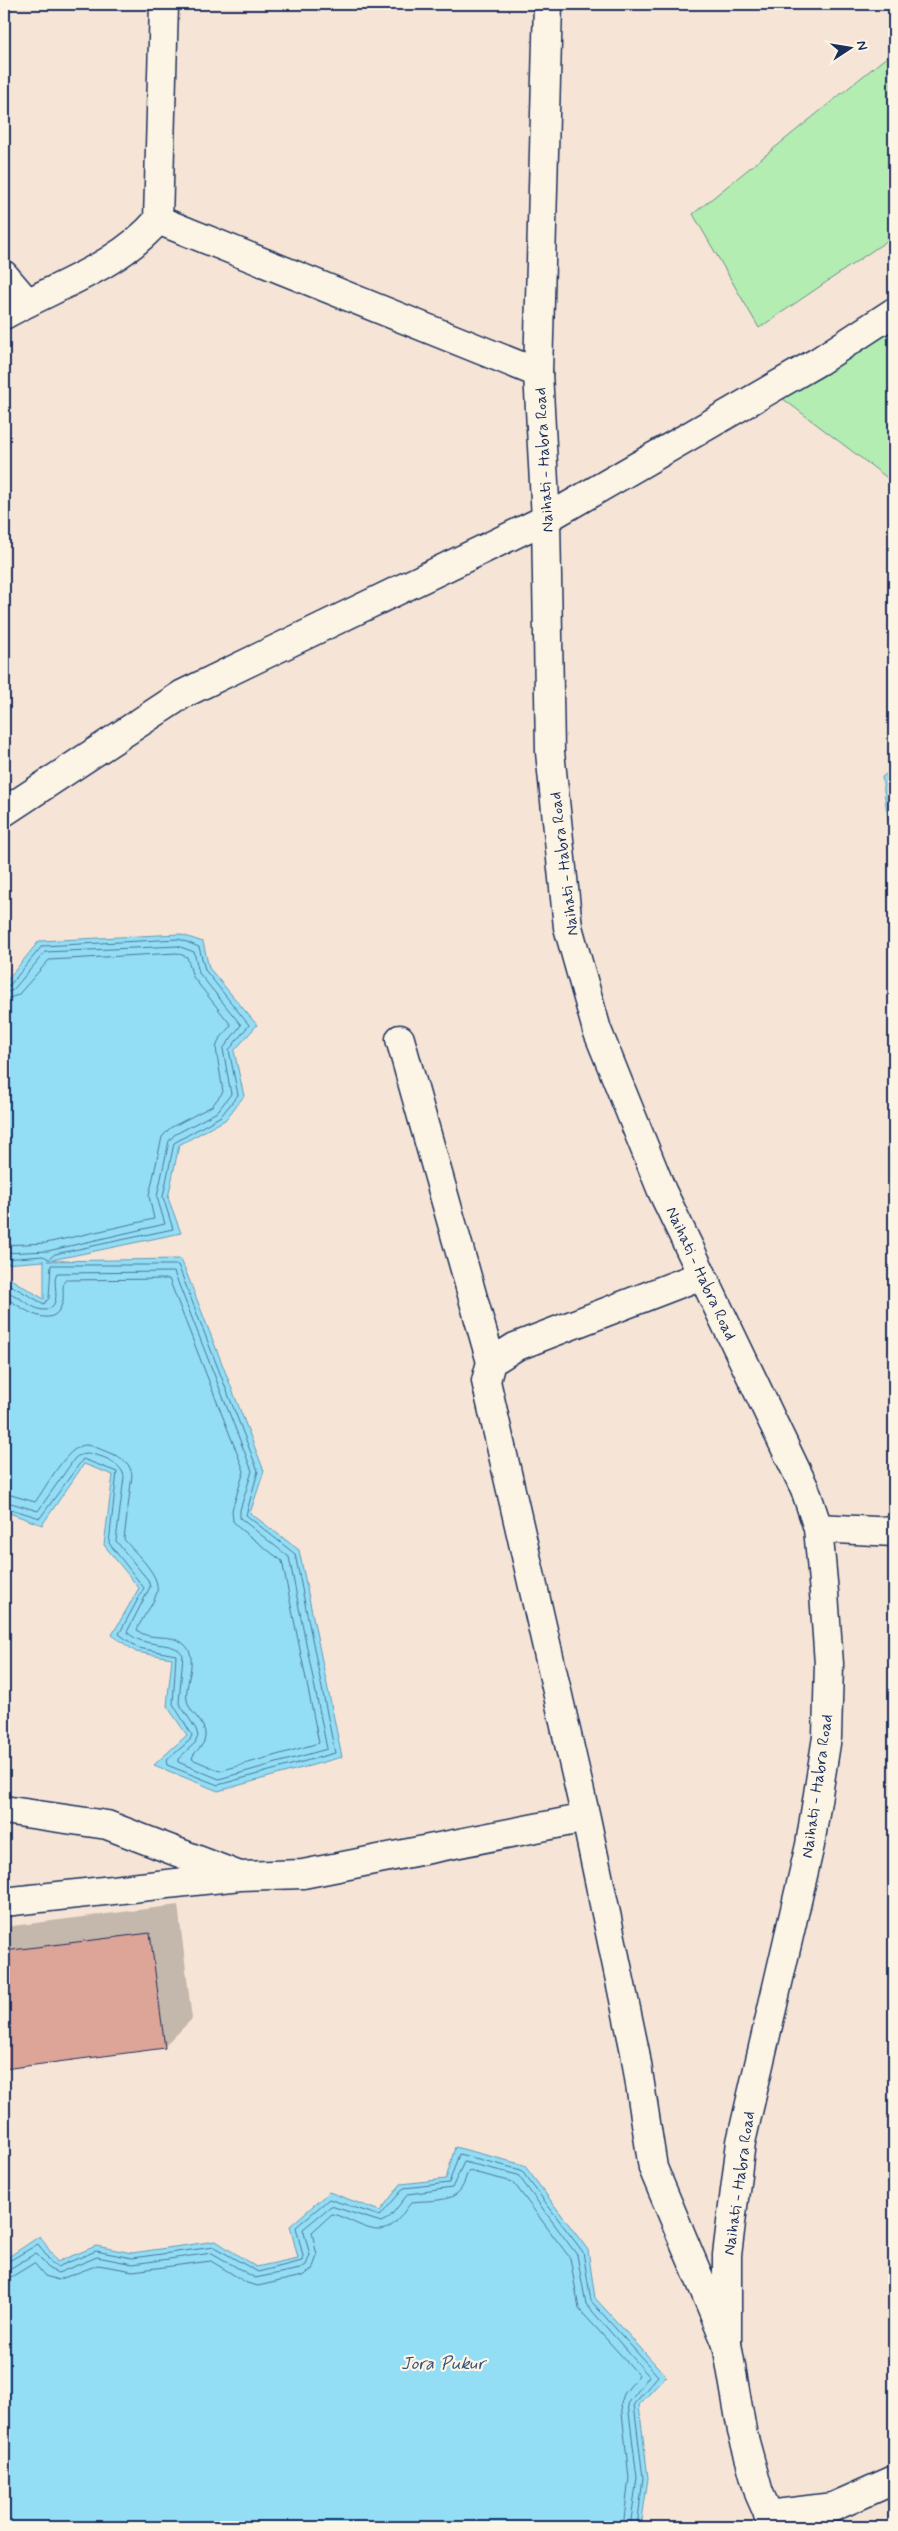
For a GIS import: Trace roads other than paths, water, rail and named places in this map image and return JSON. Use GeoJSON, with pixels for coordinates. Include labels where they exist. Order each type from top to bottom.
{"type":"FeatureCollection","features":[{"type":"Feature","properties":{"kind":"street"},"geometry":{"type":"LineString","coordinates":[[4,315],[120,255],[144,237],[158,220],[164,4]]}},
{"type":"Feature","properties":{"kind":"street","name":"Naihati - Habra Road"},"geometry":{"type":"LineString","coordinates":[[548,4],[538,373],[546,519],[550,752],[568,927],[597,1030],[662,1191],[805,1489],[818,1528],[829,1664],[826,1737],[810,1845],[741,2142],[727,2256],[727,2344],[742,2431],[771,2521]]}},
{"type":"Feature","properties":{"kind":"street"},"geometry":{"type":"LineString","coordinates":[[158,220],[538,373]]}},
{"type":"Feature","properties":{"kind":"street"},"geometry":{"type":"LineString","coordinates":[[4,275],[27,302]]}},
{"type":"Feature","properties":{"kind":"street"},"geometry":{"type":"LineString","coordinates":[[4,812],[183,694],[546,519],[819,361],[894,312]]}},
{"type":"Feature","properties":{"kind":"street"},"geometry":{"type":"LineString","coordinates":[[400,1039],[491,1362],[486,1382],[586,1818],[636,2052],[654,2168],[727,2344]]}},
{"type":"Feature","properties":{"kind":"street"},"geometry":{"type":"LineString","coordinates":[[491,1362],[515,1347],[702,1275]]}},
{"type":"Feature","properties":{"kind":"street"},"geometry":{"type":"LineString","coordinates":[[818,1528],[894,1532]]}},
{"type":"Feature","properties":{"kind":"street"},"geometry":{"type":"LineString","coordinates":[[4,1810],[107,1824],[240,1876]]}},
{"type":"Feature","properties":{"kind":"street"},"geometry":{"type":"LineString","coordinates":[[4,1902],[240,1876],[303,1874],[586,1818]]}},
{"type":"Feature","properties":{"kind":"street"},"geometry":{"type":"LineString","coordinates":[[771,2521],[833,2508],[894,2480]]}},
{"type":"Feature","properties":{"kind":"water"},"geometry":{"type":"Polygon","coordinates":[[[894,768],[894,861],[882,777],[894,768]]]}},
{"type":"Feature","properties":{"kind":"water"},"geometry":{"type":"Polygon","coordinates":[[[179,934],[203,942],[209,968],[257,1025],[234,1051],[244,1096],[225,1120],[179,1145],[168,1198],[181,1233],[47,1261],[181,1259],[264,1471],[250,1513],[299,1550],[342,1757],[218,1791],[154,1765],[187,1735],[167,1706],[172,1658],[136,1652],[112,1635],[139,1588],[104,1545],[113,1475],[84,1464],[42,1525],[4,1511],[4,1281],[9,1278],[44,1299],[44,1261],[4,1264],[4,984],[39,941],[179,934]]]}},
{"type":"Feature","properties":{"kind":"water","name":"Jora Pukur"},"geometry":{"type":"Polygon","coordinates":[[[455,2147],[524,2165],[588,2250],[595,2298],[666,2376],[639,2405],[648,2478],[641,2527],[4,2527],[4,2260],[40,2236],[57,2262],[96,2246],[132,2253],[216,2241],[256,2267],[298,2258],[290,2226],[329,2192],[380,2211],[401,2184],[446,2179],[455,2147]]]}}]}
